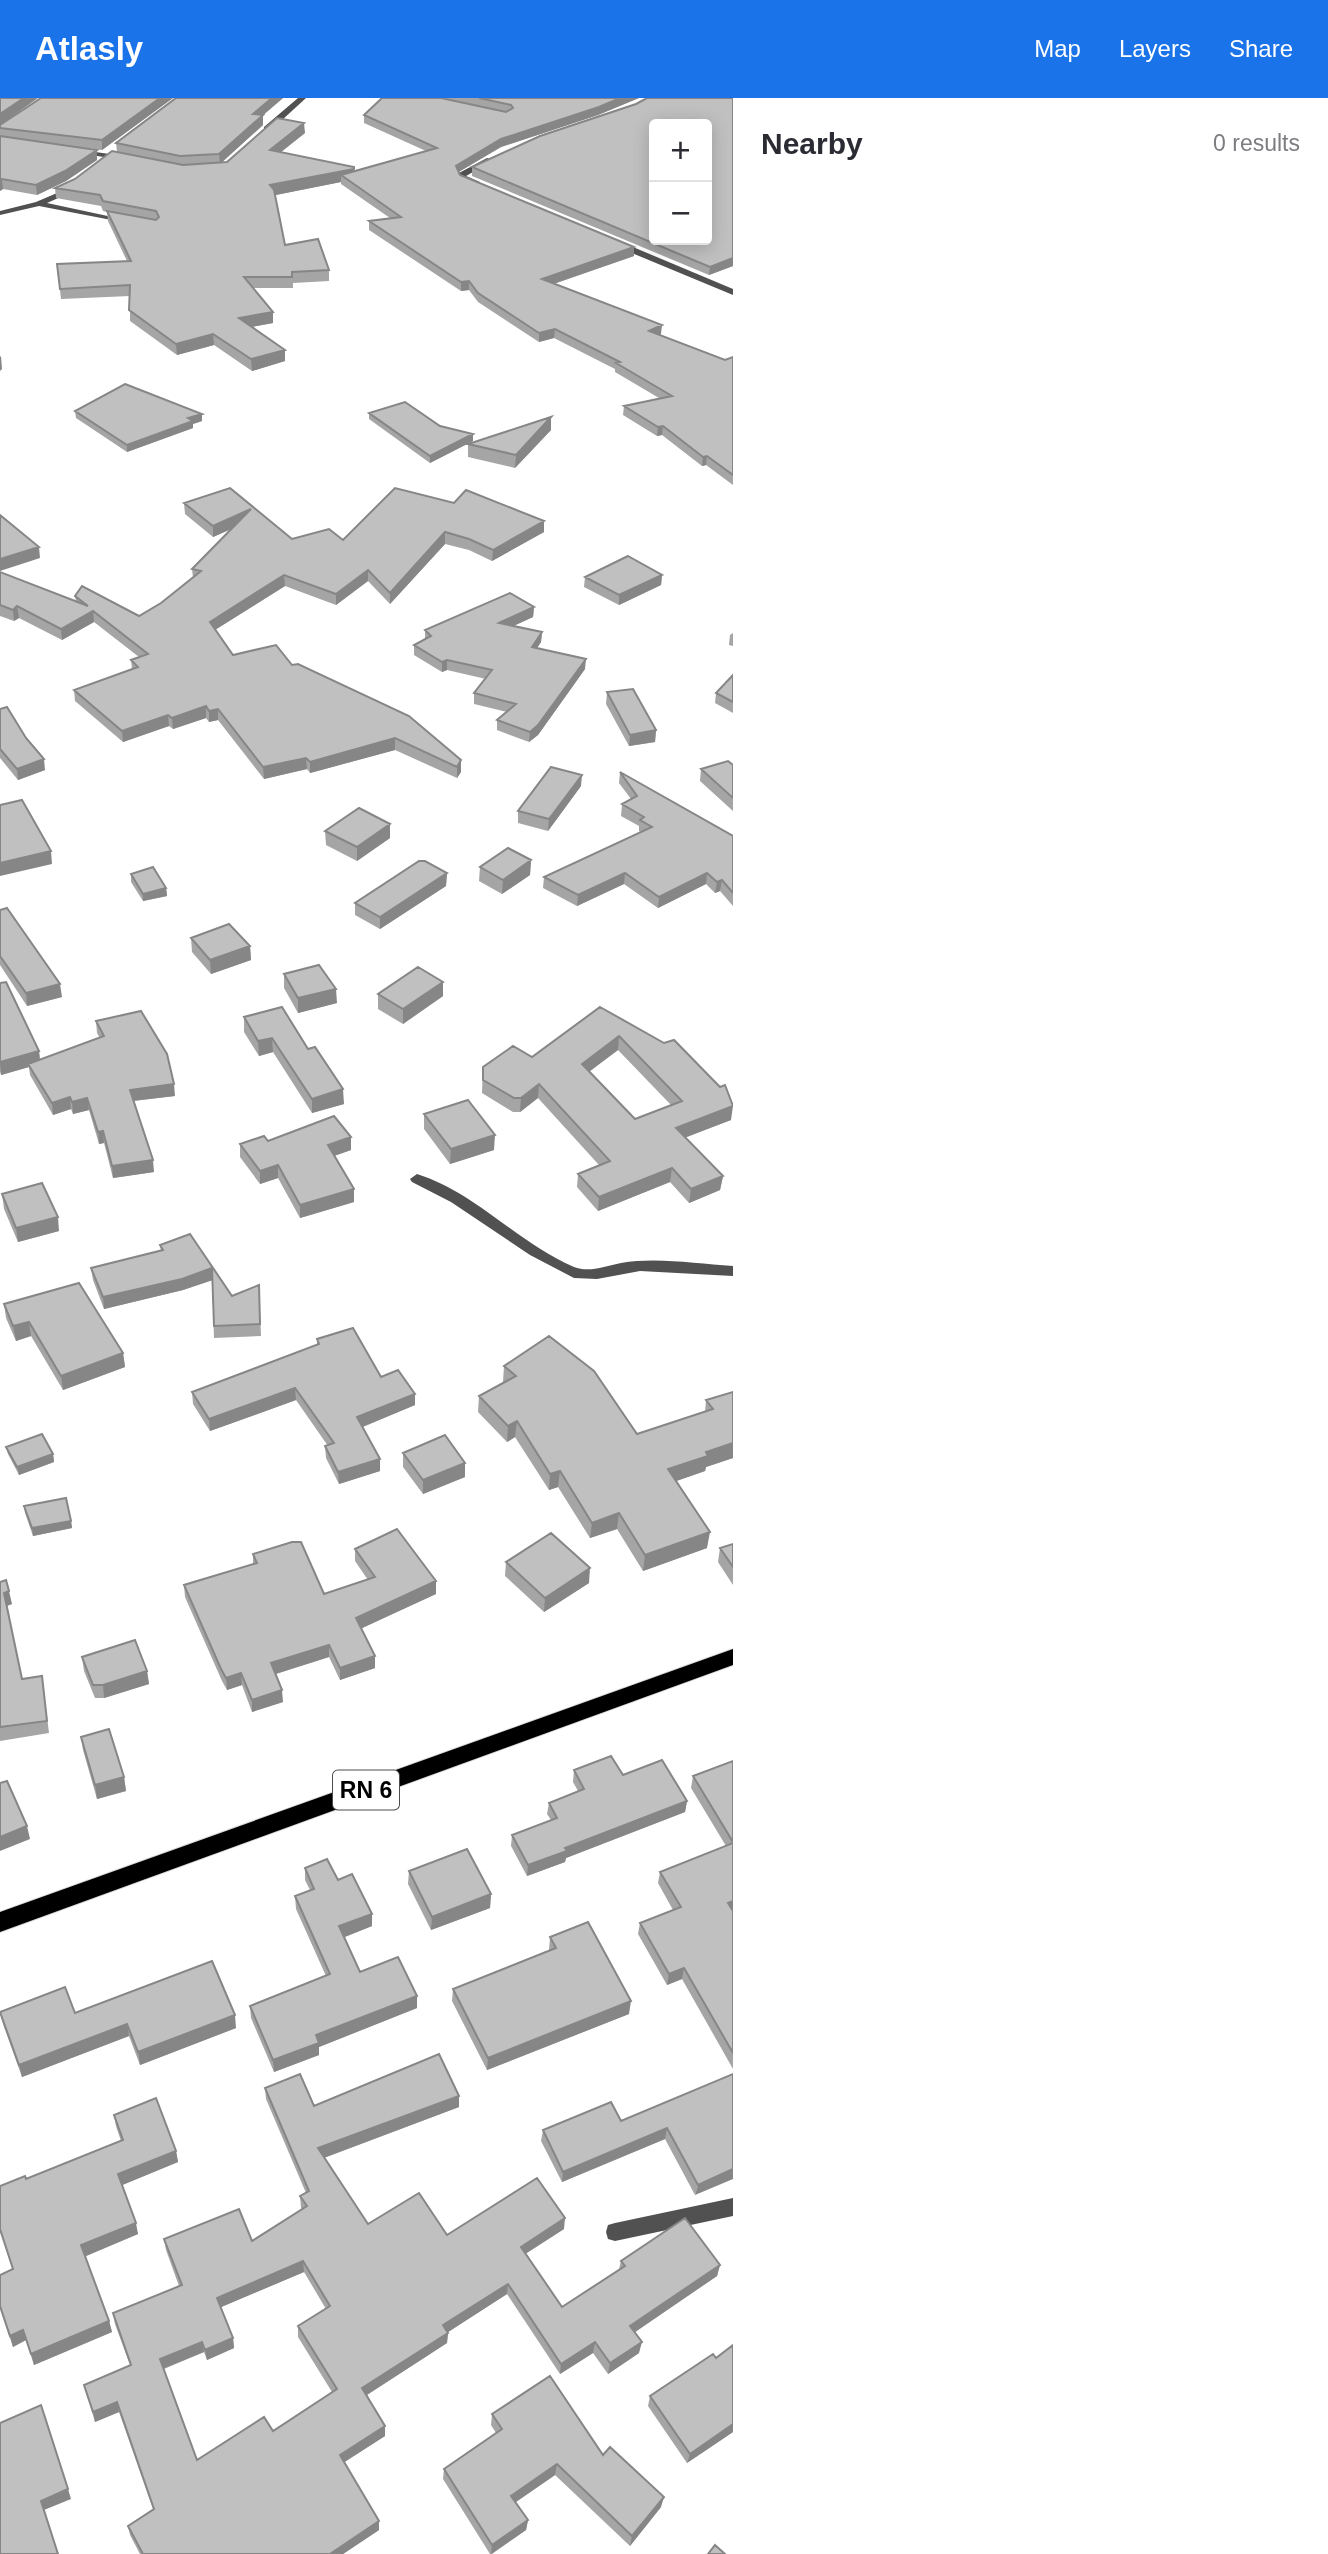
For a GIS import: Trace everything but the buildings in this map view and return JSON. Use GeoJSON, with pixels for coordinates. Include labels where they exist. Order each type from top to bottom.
{"type":"FeatureCollection","features":[{"type":"Feature","properties":{"kind":"main road","name":"RN 6"},"geometry":{"type":"LineString","coordinates":[[0,1922],[733,1657]]}},
{"type":"Feature","properties":{"kind":"street"},"geometry":{"type":"LineString","coordinates":[[262,134],[302,98]]}},
{"type":"Feature","properties":{"kind":"street"},"geometry":{"type":"LineString","coordinates":[[65,150],[111,153],[136,161]]}},
{"type":"Feature","properties":{"kind":"street"},"geometry":{"type":"LineString","coordinates":[[101,164],[111,153]]}},
{"type":"Feature","properties":{"kind":"street"},"geometry":{"type":"LineString","coordinates":[[489,190],[464,179],[462,175],[498,155]]}},
{"type":"Feature","properties":{"kind":"street"},"geometry":{"type":"LineString","coordinates":[[0,213],[39,204],[71,189],[81,181]]}},
{"type":"Feature","properties":{"kind":"street"},"geometry":{"type":"LineString","coordinates":[[39,204],[141,224]]}},
{"type":"Feature","properties":{"kind":"street"},"geometry":{"type":"LineString","coordinates":[[614,242],[732,290]]}},
{"type":"Feature","properties":{"kind":"street"},"geometry":{"type":"LineString","coordinates":[[417,1179],[456,1199],[535,1252],[574,1273],[597,1274],[640,1266],[733,1271]]}},
{"type":"Feature","properties":{"kind":"street"},"geometry":{"type":"LineString","coordinates":[[615,2232],[733,2207]]}}]}
